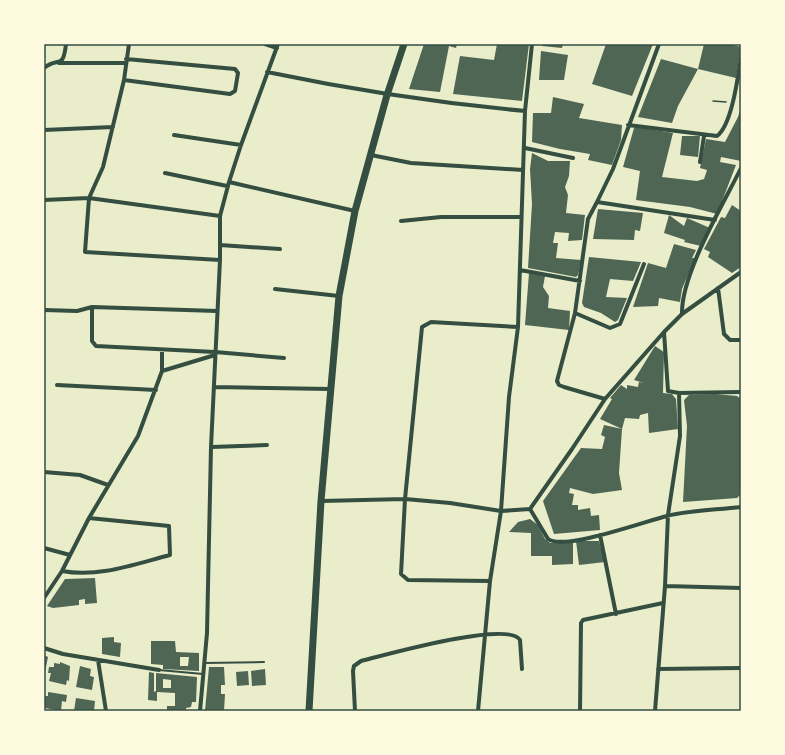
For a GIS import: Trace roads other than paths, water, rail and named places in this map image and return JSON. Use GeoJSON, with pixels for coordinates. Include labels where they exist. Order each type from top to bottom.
{"type":"FeatureCollection","features":[{"type":"Feature","properties":{"kind":"main road"},"geometry":{"type":"LineString","coordinates":[[309,711],[321,501],[339,296],[355,211],[387,95],[404,44]]}},
{"type":"Feature","properties":{"kind":"street"},"geometry":{"type":"LineString","coordinates":[[59,63],[63,60],[66,44]]}},
{"type":"Feature","properties":{"kind":"street"},"geometry":{"type":"LineString","coordinates":[[129,44],[124,80],[103,167],[89,198],[85,252],[220,260]]}},
{"type":"Feature","properties":{"kind":"street"},"geometry":{"type":"LineString","coordinates":[[200,711],[207,633],[211,447],[220,260],[220,216],[228,184],[241,145],[267,72],[278,46],[265,44]]}},
{"type":"Feature","properties":{"kind":"street"},"geometry":{"type":"LineString","coordinates":[[478,711],[487,633],[490,581],[501,511],[509,397],[518,327],[525,111],[532,44]]}},
{"type":"Feature","properties":{"kind":"street"},"geometry":{"type":"LineString","coordinates":[[605,399],[559,385],[557,381],[575,314],[588,219],[613,168],[659,44]]}},
{"type":"Feature","properties":{"kind":"street"},"geometry":{"type":"LineString","coordinates":[[628,125],[704,136],[717,136],[722,132],[732,103],[741,58]]}},
{"type":"Feature","properties":{"kind":"street"},"geometry":{"type":"LineString","coordinates":[[44,68],[51,64],[59,63],[126,61],[235,69],[238,72],[235,91],[230,94],[124,80]]}},
{"type":"Feature","properties":{"kind":"street"},"geometry":{"type":"LineString","coordinates":[[267,72],[387,95],[454,105],[525,111]]}},
{"type":"Feature","properties":{"kind":"street"},"geometry":{"type":"LineString","coordinates":[[44,130],[113,128]]}},
{"type":"Feature","properties":{"kind":"street"},"geometry":{"type":"LineString","coordinates":[[174,135],[241,145]]}},
{"type":"Feature","properties":{"kind":"street"},"geometry":{"type":"LineString","coordinates":[[700,162],[704,136]]}},
{"type":"Feature","properties":{"kind":"street"},"geometry":{"type":"LineString","coordinates":[[525,148],[573,158]]}},
{"type":"Feature","properties":{"kind":"street"},"geometry":{"type":"LineString","coordinates":[[371,155],[411,163],[523,170]]}},
{"type":"Feature","properties":{"kind":"street"},"geometry":{"type":"LineString","coordinates":[[682,314],[684,296],[699,252],[741,168]]}},
{"type":"Feature","properties":{"kind":"street"},"geometry":{"type":"LineString","coordinates":[[165,173],[228,184],[355,211]]}},
{"type":"Feature","properties":{"kind":"street"},"geometry":{"type":"LineString","coordinates":[[44,200],[89,198],[220,216]]}},
{"type":"Feature","properties":{"kind":"street"},"geometry":{"type":"LineString","coordinates":[[597,202],[715,220]]}},
{"type":"Feature","properties":{"kind":"street"},"geometry":{"type":"LineString","coordinates":[[401,221],[441,217],[521,217]]}},
{"type":"Feature","properties":{"kind":"street"},"geometry":{"type":"LineString","coordinates":[[220,245],[280,249]]}},
{"type":"Feature","properties":{"kind":"street"},"geometry":{"type":"LineString","coordinates":[[575,314],[610,328],[620,324],[644,264]]}},
{"type":"Feature","properties":{"kind":"street"},"geometry":{"type":"LineString","coordinates":[[520,270],[580,281]]}},
{"type":"Feature","properties":{"kind":"street"},"geometry":{"type":"LineString","coordinates":[[530,509],[605,399],[664,332],[682,314],[741,272]]}},
{"type":"Feature","properties":{"kind":"street"},"geometry":{"type":"LineString","coordinates":[[718,288],[724,334],[730,340],[741,340]]}},
{"type":"Feature","properties":{"kind":"street"},"geometry":{"type":"LineString","coordinates":[[276,289],[339,296]]}},
{"type":"Feature","properties":{"kind":"street"},"geometry":{"type":"LineString","coordinates":[[44,310],[77,311],[92,307],[217,311]]}},
{"type":"Feature","properties":{"kind":"street"},"geometry":{"type":"LineString","coordinates":[[92,307],[92,341],[94,345],[284,358]]}},
{"type":"Feature","properties":{"kind":"street"},"geometry":{"type":"LineString","coordinates":[[490,581],[408,580],[401,574],[405,499],[422,327],[431,322],[518,327]]}},
{"type":"Feature","properties":{"kind":"street"},"geometry":{"type":"LineString","coordinates":[[664,332],[667,388],[670,392],[741,392]]}},
{"type":"Feature","properties":{"kind":"street"},"geometry":{"type":"LineString","coordinates":[[44,598],[62,571],[89,518],[138,436],[162,371],[162,350]]}},
{"type":"Feature","properties":{"kind":"street"},"geometry":{"type":"LineString","coordinates":[[162,371],[215,354]]}},
{"type":"Feature","properties":{"kind":"street"},"geometry":{"type":"LineString","coordinates":[[57,385],[156,390]]}},
{"type":"Feature","properties":{"kind":"street"},"geometry":{"type":"LineString","coordinates":[[215,387],[330,389]]}},
{"type":"Feature","properties":{"kind":"street"},"geometry":{"type":"LineString","coordinates":[[655,711],[665,586],[668,515],[680,436],[679,393]]}},
{"type":"Feature","properties":{"kind":"street"},"geometry":{"type":"LineString","coordinates":[[211,447],[267,445]]}},
{"type":"Feature","properties":{"kind":"street"},"geometry":{"type":"LineString","coordinates":[[44,472],[80,475],[108,485]]}},
{"type":"Feature","properties":{"kind":"street"},"geometry":{"type":"LineString","coordinates":[[321,501],[405,499],[450,503],[501,511],[530,509]]}},
{"type":"Feature","properties":{"kind":"street"},"geometry":{"type":"LineString","coordinates":[[530,509],[550,541],[566,541],[600,535],[668,515],[741,507]]}},
{"type":"Feature","properties":{"kind":"street"},"geometry":{"type":"LineString","coordinates":[[62,571],[74,574],[112,570],[170,555],[169,526],[89,518]]}},
{"type":"Feature","properties":{"kind":"street"},"geometry":{"type":"LineString","coordinates":[[600,535],[616,614]]}},
{"type":"Feature","properties":{"kind":"street"},"geometry":{"type":"LineString","coordinates":[[44,548],[70,555]]}},
{"type":"Feature","properties":{"kind":"street"},"geometry":{"type":"LineString","coordinates":[[665,586],[741,588]]}},
{"type":"Feature","properties":{"kind":"street"},"geometry":{"type":"LineString","coordinates":[[580,711],[581,624],[585,620],[663,603]]}},
{"type":"Feature","properties":{"kind":"street"},"geometry":{"type":"LineString","coordinates":[[355,711],[353,671],[357,662],[487,633],[512,634],[518,636],[520,640],[522,669]]}},
{"type":"Feature","properties":{"kind":"street"},"geometry":{"type":"LineString","coordinates":[[44,648],[63,654],[159,670]]}},
{"type":"Feature","properties":{"kind":"street"},"geometry":{"type":"LineString","coordinates":[[98,660],[106,711]]}},
{"type":"Feature","properties":{"kind":"street"},"geometry":{"type":"LineString","coordinates":[[658,669],[741,668]]}},
{"type":"Feature","properties":{"kind":"lane"},"geometry":{"type":"LineString","coordinates":[[204,663],[264,662]]}},
{"type":"Feature","properties":{"kind":"lane"},"geometry":{"type":"LineString","coordinates":[[159,670],[203,674]]}}]}
